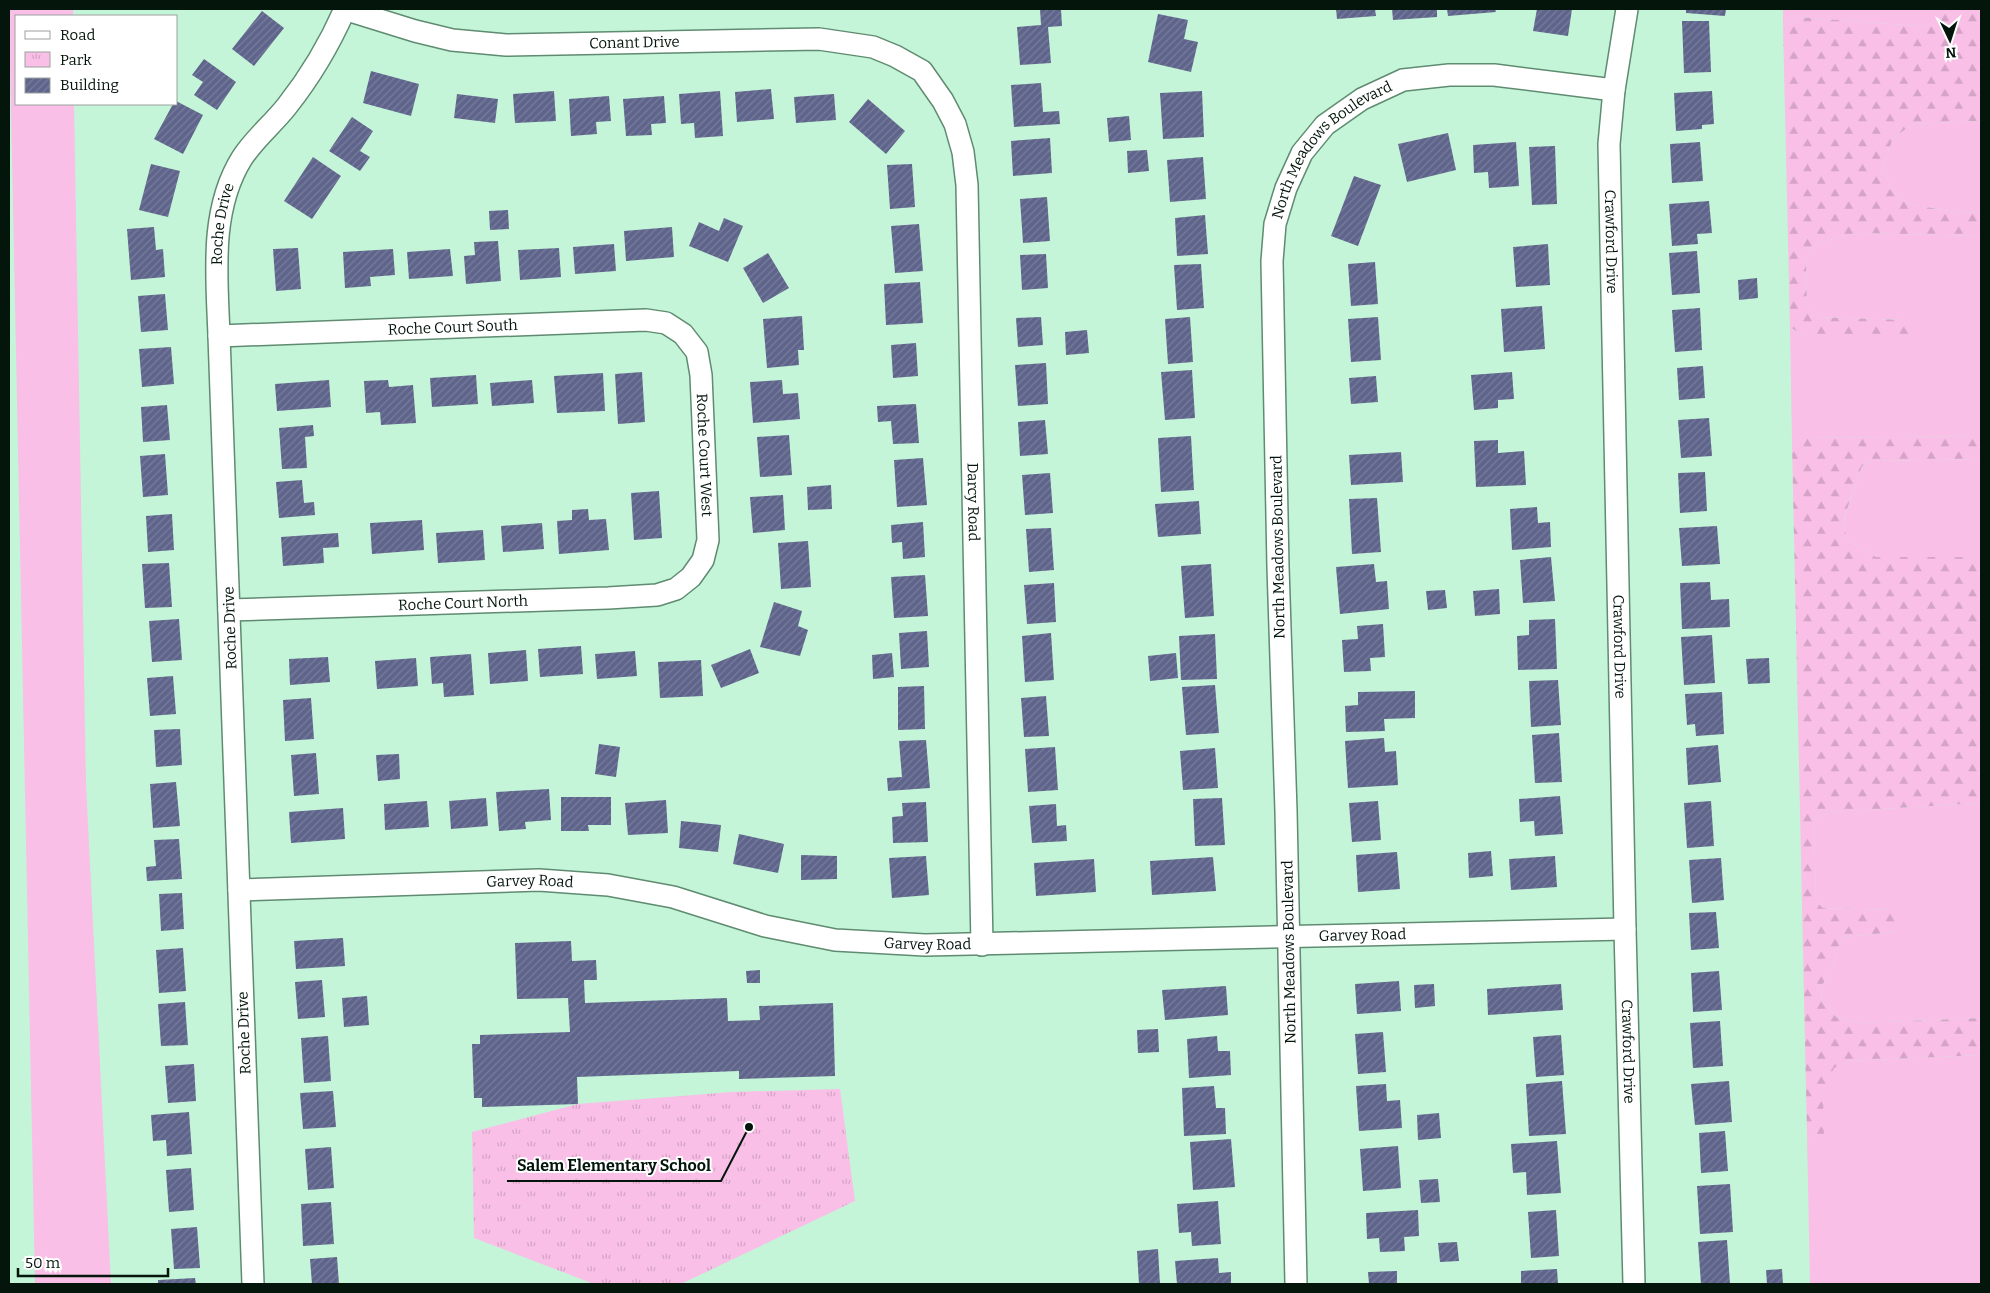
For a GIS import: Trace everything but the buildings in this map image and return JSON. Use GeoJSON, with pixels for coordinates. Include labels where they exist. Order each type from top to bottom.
{"type":"FeatureCollection","features":[{"type":"Feature","properties":{"kind":"street","name":"Conant Drive"},"geometry":{"type":"LineString","coordinates":[[344,9],[415,32],[452,40],[506,45],[819,39],[873,47],[895,56],[922,71]]}},
{"type":"Feature","properties":{"kind":"street","name":"Roche Drive"},"geometry":{"type":"LineString","coordinates":[[253,1284],[219,336],[218,235],[222,206],[242,159],[259,135],[286,107],[331,41],[344,9]]}},
{"type":"Feature","properties":{"kind":"street","name":"Crawford Drive"},"geometry":{"type":"LineString","coordinates":[[1628,9],[1614,90],[1609,144],[1634,1284]]}},
{"type":"Feature","properties":{"kind":"street","name":"Darcy Road"},"geometry":{"type":"LineString","coordinates":[[922,71],[943,101],[955,124],[964,152],[967,185],[982,945]]}},
{"type":"Feature","properties":{"kind":"street","name":"North Meadows Boulevard"},"geometry":{"type":"LineString","coordinates":[[1296,1284],[1272,261],[1275,224],[1286,188],[1302,154],[1325,125],[1362,99],[1404,80],[1449,75],[1494,75],[1614,90]]}},
{"type":"Feature","properties":{"kind":"street","name":"Roche Court South"},"geometry":{"type":"LineString","coordinates":[[219,336],[646,320],[666,323],[683,334]]}},
{"type":"Feature","properties":{"kind":"street","name":"Roche Court West"},"geometry":{"type":"LineString","coordinates":[[683,334],[697,352],[702,376],[708,540],[703,560],[691,577]]}},
{"type":"Feature","properties":{"kind":"street","name":"Roche Court North"},"geometry":{"type":"LineString","coordinates":[[229,610],[657,596],[676,590],[691,577]]}},
{"type":"Feature","properties":{"kind":"street","name":"Garvey Road"},"geometry":{"type":"LineString","coordinates":[[239,890],[539,880],[608,885],[673,897],[765,926],[835,940],[925,945],[1625,929]]}},
{"type":"Feature","properties":{"kind":"green space"},"geometry":{"type":"Polygon","coordinates":[[[9,9],[73,9],[73,15],[15,15],[15,105],[74,105],[86,784],[111,1284],[35,1284],[9,9]]]}},
{"type":"Feature","properties":{"kind":"green space"},"geometry":{"type":"Polygon","coordinates":[[[1783,9],[1930,9],[1933,23],[1918,26],[1798,17],[1783,26],[1783,9]]]}},
{"type":"Feature","properties":{"kind":"green space"},"geometry":{"type":"Polygon","coordinates":[[[1930,9],[1981,9],[1981,121],[1913,124],[1893,138],[1883,167],[1891,190],[1909,204],[1955,212],[1981,213],[1981,236],[1858,233],[1816,243],[1806,261],[1807,308],[1815,317],[1904,320],[1916,331],[1906,339],[1804,336],[1790,327],[1783,26],[1798,17],[1918,26],[1932,23],[1930,9]]]}},
{"type":"Feature","properties":{"kind":"green space"},"geometry":{"type":"Polygon","coordinates":[[[1981,121],[1981,213],[1955,212],[1909,204],[1891,190],[1883,167],[1893,138],[1913,124],[1981,121]]]}},
{"type":"Feature","properties":{"kind":"green space"},"geometry":{"type":"Polygon","coordinates":[[[1858,233],[1981,236],[1981,436],[1803,438],[1792,444],[1790,327],[1804,336],[1904,320],[1815,317],[1807,308],[1806,261],[1816,243],[1858,233]]]}},
{"type":"Feature","properties":{"kind":"green space"},"geometry":{"type":"Polygon","coordinates":[[[1981,436],[1981,459],[1873,461],[1862,466],[1843,521],[1847,539],[1876,557],[1981,557],[1981,803],[1829,812],[1814,819],[1816,902],[1823,908],[1893,910],[1899,920],[1897,932],[1843,937],[1835,960],[1821,988],[1822,1001],[1836,1017],[1859,1023],[1981,1018],[1981,1055],[1849,1061],[1834,1068],[1823,1093],[1824,1136],[1816,1142],[1807,1135],[1792,444],[1803,438],[1981,436]]]}},
{"type":"Feature","properties":{"kind":"green space"},"geometry":{"type":"Polygon","coordinates":[[[1981,459],[1981,557],[1876,557],[1847,539],[1843,522],[1862,466],[1873,461],[1981,459]]]}},
{"type":"Feature","properties":{"kind":"green space"},"geometry":{"type":"Polygon","coordinates":[[[1981,803],[1981,1018],[1859,1023],[1836,1017],[1822,1001],[1821,988],[1835,960],[1843,937],[1897,932],[1893,910],[1823,908],[1816,902],[1814,819],[1829,812],[1981,803]]]}},
{"type":"Feature","properties":{"kind":"green space"},"geometry":{"type":"Polygon","coordinates":[[[1981,1055],[1981,1284],[1810,1284],[1807,1135],[1816,1142],[1823,1136],[1823,1093],[1833,1068],[1849,1061],[1981,1055]]]}},
{"type":"Feature","properties":{"kind":"green space"},"geometry":{"type":"Polygon","coordinates":[[[840,1089],[855,1201],[681,1284],[594,1284],[474,1238],[472,1132],[578,1104],[732,1092],[840,1089]]]}},
{"type":"Feature","properties":{"kind":"place","name":"Salem Elementary School"},"geometry":{"type":"Point","coordinates":[749,1127]}}]}
